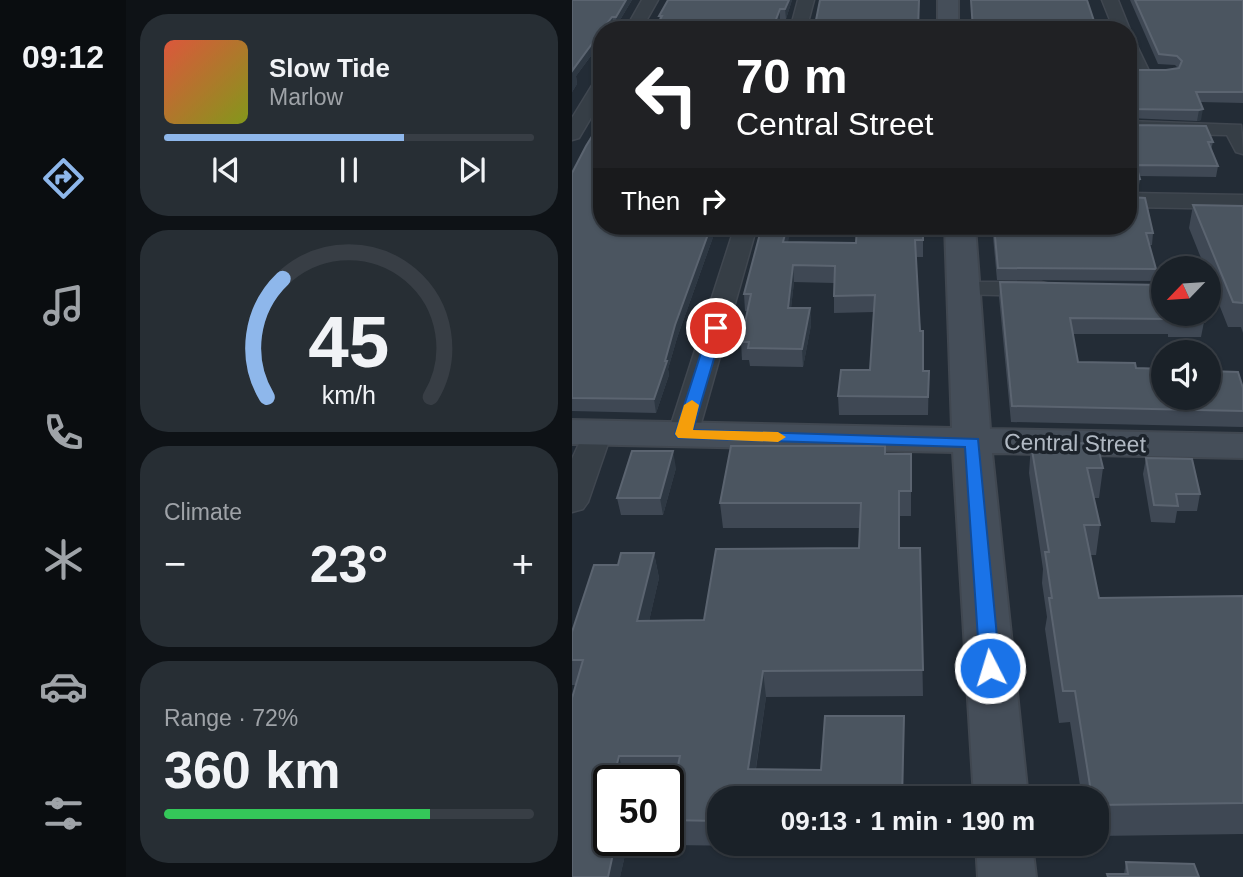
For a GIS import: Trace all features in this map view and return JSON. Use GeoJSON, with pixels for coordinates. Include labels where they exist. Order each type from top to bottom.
{"type":"FeatureCollection","features":[{"type":"Feature","properties":{"kind":"main road"},"geometry":{"type":"LineString","coordinates":[[948,0],[948,21]]}},
{"type":"Feature","properties":{"kind":"main road"},"geometry":{"type":"LineString","coordinates":[[960,235],[972,442],[1000,786]]}},
{"type":"Feature","properties":{"kind":"main road","name":"Central Street"},"geometry":{"type":"LineString","coordinates":[[584,432],[1243,446]]}},
{"type":"Feature","properties":{"kind":"main road"},"geometry":{"type":"LineString","coordinates":[[1005,856],[1007,877]]}},
{"type":"Feature","properties":{"kind":"street"},"geometry":{"type":"LineString","coordinates":[[638,21],[650,0]]}},
{"type":"Feature","properties":{"kind":"street"},"geometry":{"type":"LineString","coordinates":[[800,21],[806,0]]}},
{"type":"Feature","properties":{"kind":"street"},"geometry":{"type":"LineString","coordinates":[[1110,0],[1118,21]]}},
{"type":"Feature","properties":{"kind":"street"},"geometry":{"type":"LineString","coordinates":[[1137,71],[1160,72]]}},
{"type":"Feature","properties":{"kind":"street"},"geometry":{"type":"LineString","coordinates":[[572,98],[593,92]]}},
{"type":"Feature","properties":{"kind":"street"},"geometry":{"type":"LineString","coordinates":[[572,134],[593,98]]}},
{"type":"Feature","properties":{"kind":"street"},"geometry":{"type":"LineString","coordinates":[[1225,110],[1243,148]]}},
{"type":"Feature","properties":{"kind":"street"},"geometry":{"type":"LineString","coordinates":[[1137,127],[1234,129]]}},
{"type":"Feature","properties":{"kind":"street"},"geometry":{"type":"LineString","coordinates":[[1137,200],[1243,202]]}},
{"type":"Feature","properties":{"kind":"street"},"geometry":{"type":"LineString","coordinates":[[683,434],[743,235]]}},
{"type":"Feature","properties":{"kind":"street"},"geometry":{"type":"LineString","coordinates":[[964,289],[1069,290]]}},
{"type":"Feature","properties":{"kind":"street"},"geometry":{"type":"LineString","coordinates":[[572,502],[584,432]]}},
{"type":"Feature","properties":{"kind":"building"},"geometry":{"type":"Polygon","coordinates":[[[572,0],[626,0],[616,17],[609,21],[593,21],[593,43],[572,71],[572,0]]]}},
{"type":"Feature","properties":{"kind":"building"},"geometry":{"type":"Polygon","coordinates":[[[668,0],[789,0],[785,9],[780,9],[775,21],[659,21],[662,16],[659,16],[668,0]]]}},
{"type":"Feature","properties":{"kind":"building"},"geometry":{"type":"Polygon","coordinates":[[[820,0],[919,0],[918,21],[816,21],[820,0]]]}},
{"type":"Feature","properties":{"kind":"building"},"geometry":{"type":"Polygon","coordinates":[[[971,0],[1087,0],[1094,21],[972,21],[971,0]]]}},
{"type":"Feature","properties":{"kind":"building"},"geometry":{"type":"Polygon","coordinates":[[[1135,0],[1243,0],[1243,92],[1196,92],[1203,109],[1199,110],[1137,109],[1137,70],[1179,68],[1182,61],[1177,56],[1159,54],[1135,0]]]}},
{"type":"Feature","properties":{"kind":"building"},"geometry":{"type":"Polygon","coordinates":[[[1137,125],[1206,126],[1213,142],[1208,142],[1218,166],[1137,165],[1137,125]]]}},
{"type":"Feature","properties":{"kind":"building"},"geometry":{"type":"Polygon","coordinates":[[[593,135],[593,235],[708,235],[675,325],[667,361],[654,399],[572,398],[572,173],[593,135]]]}},
{"type":"Feature","properties":{"kind":"building"},"geometry":{"type":"Polygon","coordinates":[[[1137,198],[1145,198],[1153,233],[1146,233],[1152,256],[1151,269],[998,268],[995,235],[1137,235],[1137,198]]]}},
{"type":"Feature","properties":{"kind":"building"},"geometry":{"type":"Polygon","coordinates":[[[1193,205],[1243,206],[1243,303],[1233,302],[1221,273],[1221,256],[1214,256],[1193,205]]]}},
{"type":"Feature","properties":{"kind":"building"},"geometry":{"type":"Polygon","coordinates":[[[760,235],[785,235],[783,242],[856,243],[856,235],[923,235],[923,240],[915,240],[920,331],[923,331],[923,371],[929,371],[928,397],[838,396],[841,370],[870,370],[875,295],[834,296],[835,266],[793,265],[788,308],[810,308],[802,349],[748,348],[749,342],[741,342],[751,294],[744,294],[760,235]]]}},
{"type":"Feature","properties":{"kind":"building"},"geometry":{"type":"Polygon","coordinates":[[[1000,282],[1151,285],[1151,319],[1070,318],[1078,362],[1135,363],[1136,368],[1151,369],[1151,409],[1012,406],[1000,282]]]}},
{"type":"Feature","properties":{"kind":"building"},"geometry":{"type":"Polygon","coordinates":[[[1221,371],[1238,372],[1243,388],[1243,411],[1197,410],[1221,410],[1221,371]]]}},
{"type":"Feature","properties":{"kind":"building"},"geometry":{"type":"Polygon","coordinates":[[[1097,443],[1103,468],[1087,468],[1100,525],[1084,525],[1099,598],[1243,596],[1243,803],[1109,805],[1109,786],[1090,786],[1075,691],[1063,691],[1049,598],[1052,598],[1045,552],[1049,552],[1031,444],[1097,443]]]}},
{"type":"Feature","properties":{"kind":"building"},"geometry":{"type":"Polygon","coordinates":[[[731,446],[885,446],[885,454],[911,454],[911,491],[899,491],[899,548],[920,548],[923,670],[763,671],[748,769],[821,770],[825,716],[904,716],[902,786],[707,786],[707,821],[684,820],[684,765],[678,765],[680,756],[619,756],[617,765],[593,765],[593,856],[613,856],[608,877],[572,877],[572,698],[583,660],[572,660],[572,632],[594,565],[618,565],[621,553],[654,553],[637,621],[704,620],[716,549],[859,548],[861,503],[720,503],[731,446]]]}},
{"type":"Feature","properties":{"kind":"building"},"geometry":{"type":"Polygon","coordinates":[[[632,451],[673,451],[660,498],[617,498],[632,451]]]}},
{"type":"Feature","properties":{"kind":"building"},"geometry":{"type":"Polygon","coordinates":[[[1146,458],[1192,459],[1200,494],[1176,494],[1178,506],[1154,505],[1146,458]]]}},
{"type":"Feature","properties":{"kind":"building"},"geometry":{"type":"Polygon","coordinates":[[[1126,862],[1194,864],[1199,877],[1108,877],[1107,874],[1128,874],[1126,862]]]}},
{"type":"Feature","properties":{"kind":"slow traffic"},"geometry":{"type":"LineString","coordinates":[[692,405],[683,434],[778,437]]}},
{"type":"Feature","properties":{"kind":"route"},"geometry":{"type":"LineString","coordinates":[[716,328],[683,434],[972,442],[990,668]]}}]}
